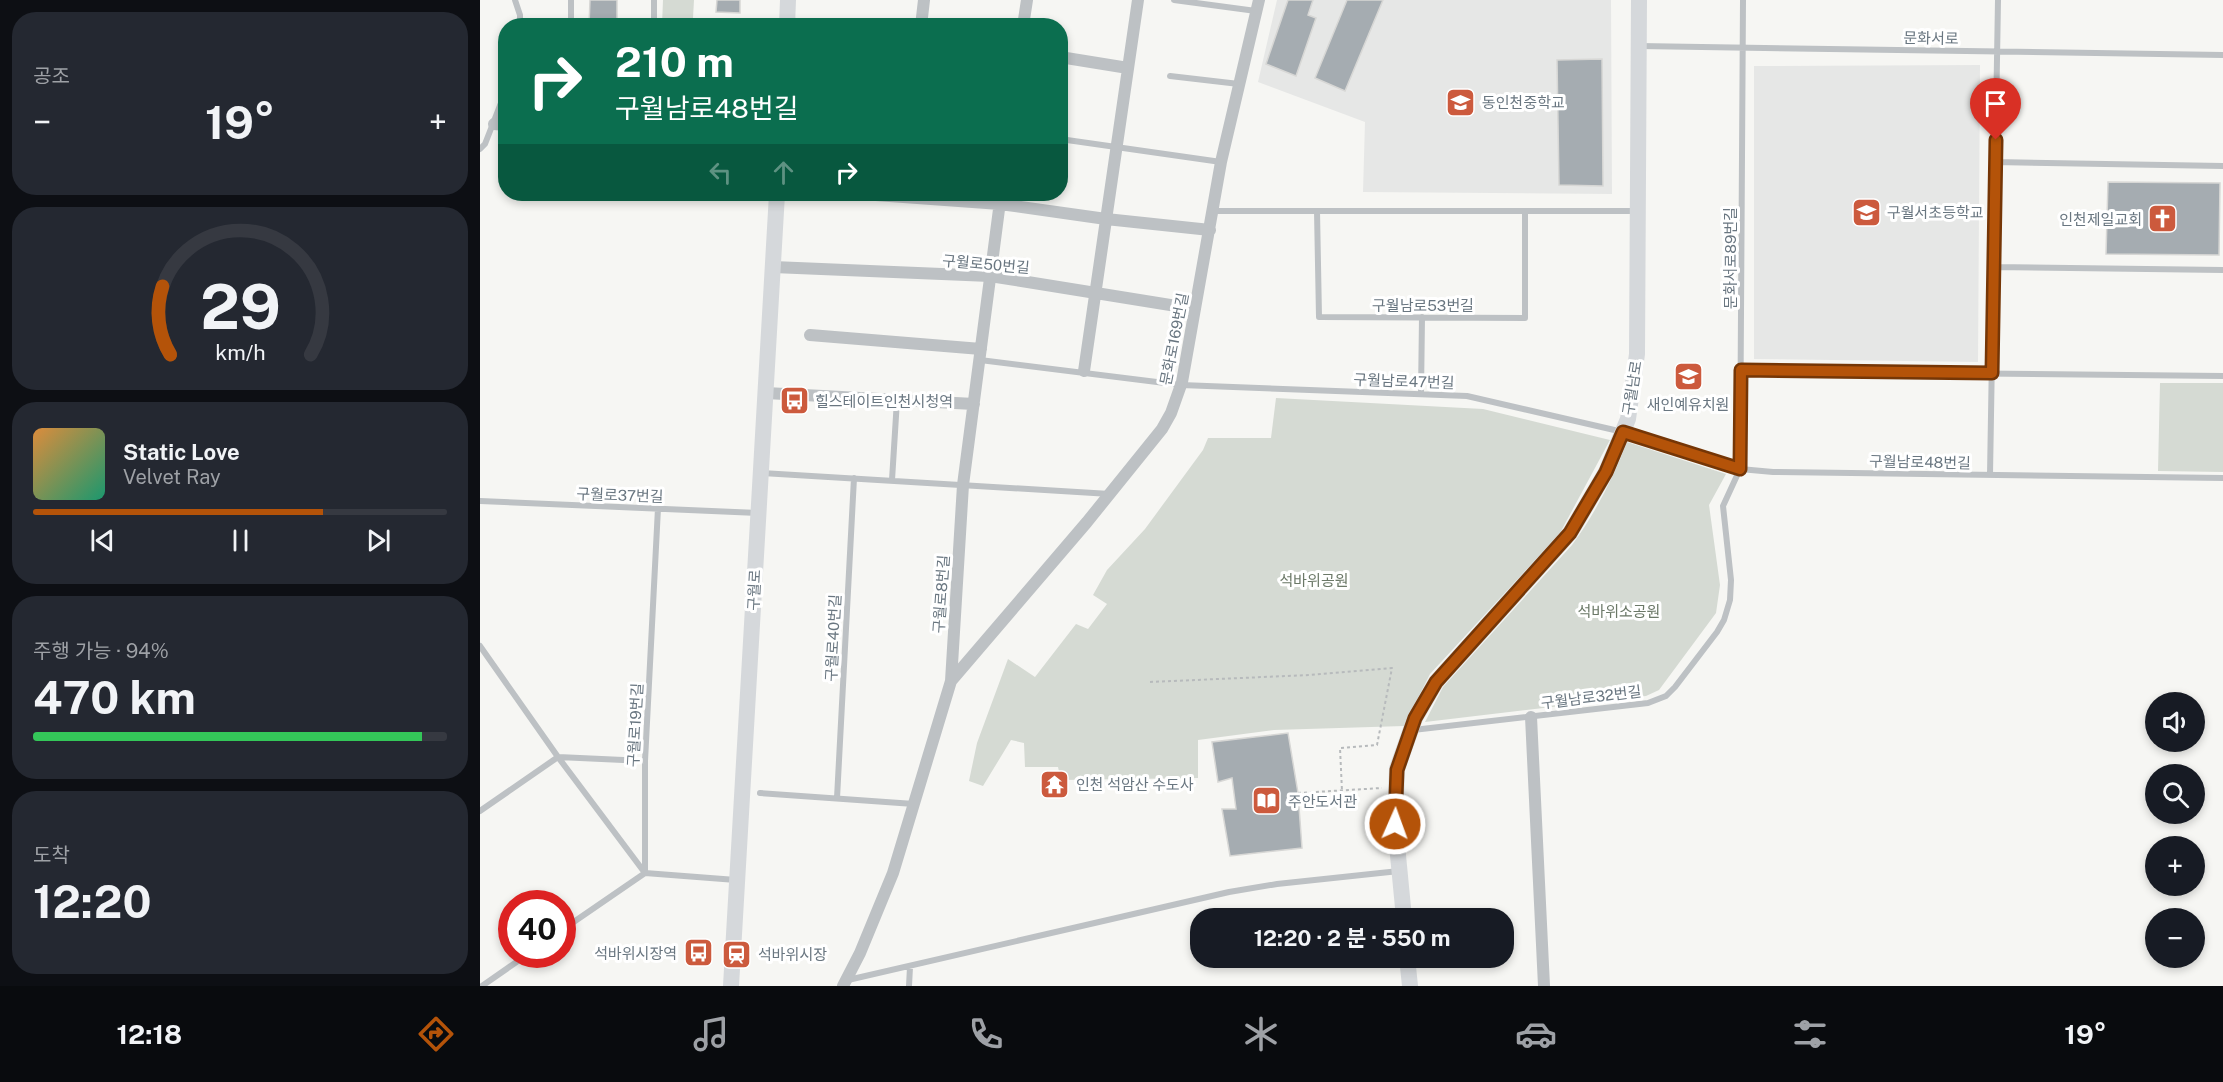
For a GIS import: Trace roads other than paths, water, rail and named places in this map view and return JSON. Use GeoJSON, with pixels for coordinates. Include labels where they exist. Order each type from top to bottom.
{"type":"FeatureCollection","features":[{"type":"Feature","properties":{"kind":"street"},"geometry":{"type":"LineString","coordinates":[[787,18],[788,0]]}},
{"type":"Feature","properties":{"kind":"street"},"geometry":{"type":"LineString","coordinates":[[922,18],[924,0]]}},
{"type":"Feature","properties":{"kind":"street"},"geometry":{"type":"LineString","coordinates":[[1024,18],[1027,0]]}},
{"type":"Feature","properties":{"kind":"street"},"geometry":{"type":"LineString","coordinates":[[1084,371],[1138,0]]}},
{"type":"Feature","properties":{"kind":"street","name":"구월남로"},"geometry":{"type":"LineString","coordinates":[[1403,908],[1395,824],[1397,770],[1415,718],[1436,682],[1570,533],[1606,472],[1628,419],[1637,354],[1639,0]]}},
{"type":"Feature","properties":{"kind":"street","name":"문화로169번길"},"geometry":{"type":"LineString","coordinates":[[951,681],[1110,494],[1172,413],[1181,384],[1221,162],[1258,5]]}},
{"type":"Feature","properties":{"kind":"street"},"geometry":{"type":"LineString","coordinates":[[1068,58],[1128,68]]}},
{"type":"Feature","properties":{"kind":"street","name":"구월로"},"geometry":{"type":"LineString","coordinates":[[731,986],[777,201]]}},
{"type":"Feature","properties":{"kind":"street","name":"구월로8번길"},"geometry":{"type":"LineString","coordinates":[[845,983],[893,873],[951,681],[963,485],[1001,201]]}},
{"type":"Feature","properties":{"kind":"street"},"geometry":{"type":"LineString","coordinates":[[1012,201],[1106,219],[1209,230]]}},
{"type":"Feature","properties":{"kind":"street","name":"구월로50번길"},"geometry":{"type":"LineString","coordinates":[[773,267],[990,276],[1195,309]]}},
{"type":"Feature","properties":{"kind":"street"},"geometry":{"type":"LineString","coordinates":[[810,335],[980,354]]}},
{"type":"Feature","properties":{"kind":"street"},"geometry":{"type":"LineString","coordinates":[[766,393],[974,404]]}},
{"type":"Feature","properties":{"kind":"street"},"geometry":{"type":"LineString","coordinates":[[1531,717],[1544,986]]}},
{"type":"Feature","properties":{"kind":"street"},"geometry":{"type":"LineString","coordinates":[[1408,968],[1410,986]]}},
{"type":"Feature","properties":{"kind":"lane"},"geometry":{"type":"LineString","coordinates":[[515,0],[520,18]]}},
{"type":"Feature","properties":{"kind":"lane"},"geometry":{"type":"LineString","coordinates":[[571,0],[571,18]]}},
{"type":"Feature","properties":{"kind":"lane"},"geometry":{"type":"LineString","coordinates":[[654,0],[654,18]]}},
{"type":"Feature","properties":{"kind":"lane"},"geometry":{"type":"LineString","coordinates":[[1174,0],[1258,5]]}},
{"type":"Feature","properties":{"kind":"lane","name":"문화서로89번길"},"geometry":{"type":"LineString","coordinates":[[1740,469],[1743,0]]}},
{"type":"Feature","properties":{"kind":"lane"},"geometry":{"type":"LineString","coordinates":[[1990,475],[1998,0]]}},
{"type":"Feature","properties":{"kind":"lane","name":"문화서로"},"geometry":{"type":"LineString","coordinates":[[1639,46],[2223,55]]}},
{"type":"Feature","properties":{"kind":"lane"},"geometry":{"type":"LineString","coordinates":[[1170,76],[1239,84]]}},
{"type":"Feature","properties":{"kind":"lane"},"geometry":{"type":"LineString","coordinates":[[480,149],[498,127]]}},
{"type":"Feature","properties":{"kind":"lane"},"geometry":{"type":"LineString","coordinates":[[1068,140],[1221,162]]}},
{"type":"Feature","properties":{"kind":"lane"},"geometry":{"type":"LineString","coordinates":[[1995,162],[2223,165]]}},
{"type":"Feature","properties":{"kind":"lane"},"geometry":{"type":"LineString","coordinates":[[1213,211],[1638,211]]}},
{"type":"Feature","properties":{"kind":"lane","name":"구월남로53번길"},"geometry":{"type":"LineString","coordinates":[[1317,211],[1319,317],[1525,318],[1525,211]]}},
{"type":"Feature","properties":{"kind":"lane"},"geometry":{"type":"LineString","coordinates":[[1994,267],[2223,270]]}},
{"type":"Feature","properties":{"kind":"lane"},"geometry":{"type":"LineString","coordinates":[[1421,394],[1422,317]]}},
{"type":"Feature","properties":{"kind":"lane","name":"구월남로47번길"},"geometry":{"type":"LineString","coordinates":[[980,354],[1181,384],[1467,396],[1623,432]]}},
{"type":"Feature","properties":{"kind":"lane"},"geometry":{"type":"LineString","coordinates":[[1741,370],[2223,376]]}},
{"type":"Feature","properties":{"kind":"lane"},"geometry":{"type":"LineString","coordinates":[[892,480],[897,400]]}},
{"type":"Feature","properties":{"kind":"lane","name":"구월남로48번길"},"geometry":{"type":"LineString","coordinates":[[1623,432],[1740,469],[1773,472],[2223,478]]}},
{"type":"Feature","properties":{"kind":"lane","name":"구월남로32번길"},"geometry":{"type":"LineString","coordinates":[[1411,730],[1648,703],[1666,696],[1724,620],[1730,600],[1731,580],[1723,506],[1740,469]]}},
{"type":"Feature","properties":{"kind":"lane"},"geometry":{"type":"LineString","coordinates":[[761,472],[1110,494]]}},
{"type":"Feature","properties":{"kind":"lane","name":"구월로40번길"},"geometry":{"type":"LineString","coordinates":[[837,798],[854,478]]}},
{"type":"Feature","properties":{"kind":"lane","name":"구월로37번길"},"geometry":{"type":"LineString","coordinates":[[480,501],[759,513]]}},
{"type":"Feature","properties":{"kind":"lane","name":"구월로19번길"},"geometry":{"type":"LineString","coordinates":[[645,873],[645,761],[658,508]]}},
{"type":"Feature","properties":{"kind":"lane"},"geometry":{"type":"LineString","coordinates":[[480,646],[558,757],[645,873]]}},
{"type":"Feature","properties":{"kind":"lane"},"geometry":{"type":"LineString","coordinates":[[480,811],[558,757],[645,761]]}},
{"type":"Feature","properties":{"kind":"lane"},"geometry":{"type":"LineString","coordinates":[[760,793],[914,804]]}},
{"type":"Feature","properties":{"kind":"lane","name":"구월로8번길"},"geometry":{"type":"LineString","coordinates":[[845,983],[1237,891],[1278,884],[1400,871]]}},
{"type":"Feature","properties":{"kind":"lane"},"geometry":{"type":"LineString","coordinates":[[576,920],[645,873],[737,880]]}},
{"type":"Feature","properties":{"kind":"lane"},"geometry":{"type":"LineString","coordinates":[[909,986],[910,967]]}},
{"type":"Feature","properties":{"kind":"lane"},"geometry":{"type":"LineString","coordinates":[[482,986],[508,968]]}},
{"type":"Feature","properties":{"kind":"place","name":"동인천중학교"},"geometry":{"type":"Point","coordinates":[1461,102]}},
{"type":"Feature","properties":{"kind":"place","name":"구월서초등학교"},"geometry":{"type":"Point","coordinates":[1866,212]}},
{"type":"Feature","properties":{"kind":"place","name":"인천제일교회"},"geometry":{"type":"Point","coordinates":[2163,219]}},
{"type":"Feature","properties":{"kind":"place","name":"새인예유치원"},"geometry":{"type":"Point","coordinates":[1688,377]}},
{"type":"Feature","properties":{"kind":"place","name":"힐스테이트인천시청역"},"geometry":{"type":"Point","coordinates":[794,401]}},
{"type":"Feature","properties":{"kind":"place","name":"인천 석암산 수도사"},"geometry":{"type":"Point","coordinates":[1055,784]}},
{"type":"Feature","properties":{"kind":"place","name":"주안도서관"},"geometry":{"type":"Point","coordinates":[1267,801]}},
{"type":"Feature","properties":{"kind":"place","name":"석바위시장역"},"geometry":{"type":"Point","coordinates":[698,953]}},
{"type":"Feature","properties":{"kind":"place","name":"석바위시장"},"geometry":{"type":"Point","coordinates":[737,954]}},
{"type":"Feature","properties":{"kind":"park label","name":"석바위공원"},"geometry":{"type":"Point","coordinates":[1314,580]}},
{"type":"Feature","properties":{"kind":"park label","name":"석바위소공원"},"geometry":{"type":"Point","coordinates":[1619,611]}}]}
